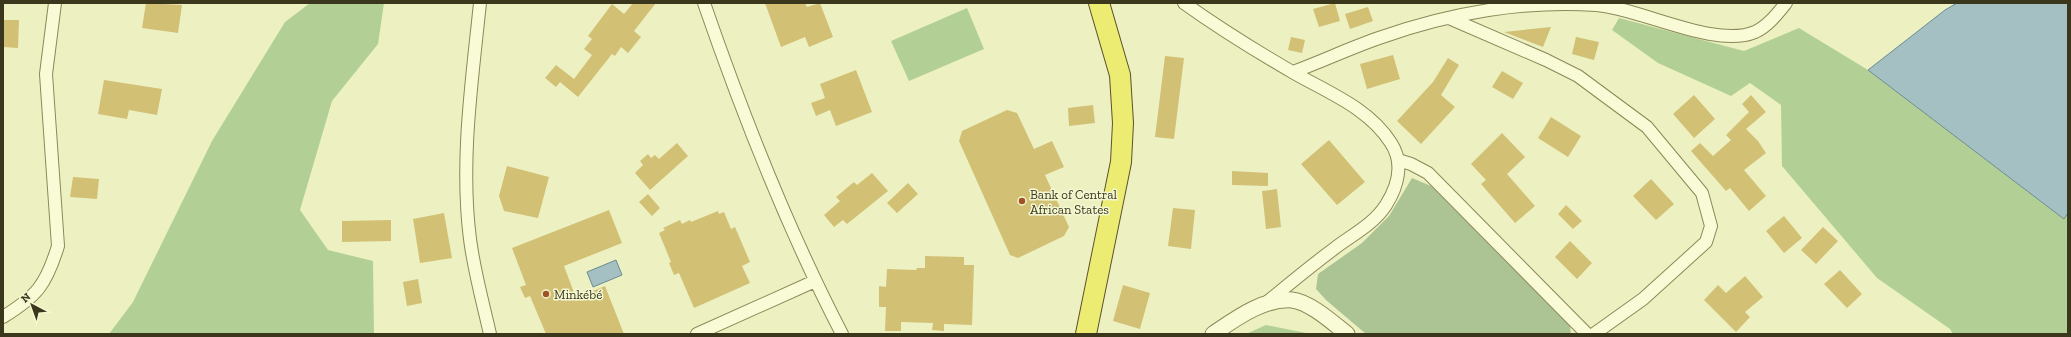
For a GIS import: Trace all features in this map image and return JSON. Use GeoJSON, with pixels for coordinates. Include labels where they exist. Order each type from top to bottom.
{"type":"FeatureCollection","features":[{"type":"Feature","properties":{"kind":"highway"},"geometry":{"type":"LineString","coordinates":[[1086,334],[1121,162],[1123,123],[1120,75],[1099,3]]}},
{"type":"Feature","properties":{"kind":"street"},"geometry":{"type":"LineString","coordinates":[[3,317],[24,304],[42,286],[51,269],[58,246],[46,74],[55,3]]}},
{"type":"Feature","properties":{"kind":"street"},"geometry":{"type":"LineString","coordinates":[[480,3],[467,139],[467,194],[470,239],[490,334]]}},
{"type":"Feature","properties":{"kind":"street"},"geometry":{"type":"LineString","coordinates":[[704,3],[727,71],[815,281],[842,334]]}},
{"type":"Feature","properties":{"kind":"street"},"geometry":{"type":"LineString","coordinates":[[1184,3],[1293,72],[1350,104],[1376,124],[1392,143],[1398,160],[1399,177],[1393,193],[1385,207],[1366,226],[1334,248],[1264,305]]}},
{"type":"Feature","properties":{"kind":"street"},"geometry":{"type":"LineString","coordinates":[[1293,72],[1382,37],[1449,18],[1526,5],[1598,5],[1657,19],[1700,32],[1723,35],[1740,35],[1755,32],[1775,17],[1786,3]]}},
{"type":"Feature","properties":{"kind":"street"},"geometry":{"type":"LineString","coordinates":[[1449,18],[1546,60],[1578,76],[1647,127],[1702,193],[1711,226],[1706,242],[1643,298],[1594,334]]}},
{"type":"Feature","properties":{"kind":"street"},"geometry":{"type":"LineString","coordinates":[[1398,160],[1411,164],[1428,174],[1587,334]]}},
{"type":"Feature","properties":{"kind":"street"},"geometry":{"type":"LineString","coordinates":[[697,334],[815,281]]}},
{"type":"Feature","properties":{"kind":"street"},"geometry":{"type":"LineString","coordinates":[[1212,334],[1240,316],[1264,305],[1278,301],[1292,300],[1303,304],[1322,315],[1347,334]]}},
{"type":"Feature","properties":{"kind":"green space"},"geometry":{"type":"Polygon","coordinates":[[[310,3],[384,3],[378,44],[332,101],[300,210],[328,250],[373,261],[374,334],[109,334],[133,302],[212,141],[285,22],[310,3]]]}},
{"type":"Feature","properties":{"kind":"green space"},"geometry":{"type":"Polygon","coordinates":[[[967,8],[984,49],[909,81],[891,41],[967,8]]]}},
{"type":"Feature","properties":{"kind":"green space"},"geometry":{"type":"Polygon","coordinates":[[[1619,18],[1744,51],[1799,28],[1868,70],[2064,219],[2068,213],[2068,334],[1953,334],[1950,329],[1877,278],[1782,166],[1781,105],[1750,83],[1731,96],[1658,63],[1612,30],[1619,18]]]}},
{"type":"Feature","properties":{"kind":"green space"},"geometry":{"type":"Polygon","coordinates":[[[1412,178],[1431,186],[1570,326],[1571,334],[1366,334],[1326,300],[1316,289],[1318,274],[1362,243],[1389,216],[1412,178]]]}},
{"type":"Feature","properties":{"kind":"green space"},"geometry":{"type":"Polygon","coordinates":[[[1266,325],[1311,334],[1246,334],[1266,325]]]}},
{"type":"Feature","properties":{"kind":"water"},"geometry":{"type":"Polygon","coordinates":[[[1957,3],[2068,3],[2068,213],[2064,219],[1868,70],[1945,10],[1957,3]]]}},
{"type":"Feature","properties":{"kind":"water"},"geometry":{"type":"Polygon","coordinates":[[[616,260],[622,275],[593,287],[587,272],[616,260]]]}},
{"type":"Feature","properties":{"kind":"building"},"geometry":{"type":"Polygon","coordinates":[[[146,3],[182,5],[178,33],[142,28],[146,3]]]}},
{"type":"Feature","properties":{"kind":"building"},"geometry":{"type":"Polygon","coordinates":[[[633,3],[656,3],[634,31],[641,37],[628,53],[621,47],[615,56],[612,54],[578,97],[560,82],[556,87],[545,78],[556,65],[574,79],[592,55],[584,49],[592,39],[588,36],[612,4],[624,14],[633,3]]]}},
{"type":"Feature","properties":{"kind":"building"},"geometry":{"type":"Polygon","coordinates":[[[765,3],[805,3],[807,7],[820,3],[833,37],[809,47],[805,37],[781,47],[765,3]]]}},
{"type":"Feature","properties":{"kind":"building"},"geometry":{"type":"Polygon","coordinates":[[[1335,3],[1340,21],[1319,27],[1313,9],[1335,3]]]}},
{"type":"Feature","properties":{"kind":"building"},"geometry":{"type":"Polygon","coordinates":[[[1368,7],[1373,21],[1350,29],[1345,14],[1368,7]]]}},
{"type":"Feature","properties":{"kind":"building"},"geometry":{"type":"Polygon","coordinates":[[[3,20],[19,20],[18,48],[3,47],[3,20]]]}},
{"type":"Feature","properties":{"kind":"building"},"geometry":{"type":"Polygon","coordinates":[[[1551,27],[1543,47],[1504,32],[1551,27]]]}},
{"type":"Feature","properties":{"kind":"building"},"geometry":{"type":"Polygon","coordinates":[[[1291,37],[1305,40],[1302,53],[1288,50],[1291,37]]]}},
{"type":"Feature","properties":{"kind":"building"},"geometry":{"type":"Polygon","coordinates":[[[1576,37],[1599,42],[1594,60],[1572,54],[1576,37]]]}},
{"type":"Feature","properties":{"kind":"building"},"geometry":{"type":"Polygon","coordinates":[[[1393,55],[1400,79],[1367,89],[1360,64],[1393,55]]]}},
{"type":"Feature","properties":{"kind":"building"},"geometry":{"type":"Polygon","coordinates":[[[1165,56],[1184,58],[1174,139],[1155,137],[1165,56]]]}},
{"type":"Feature","properties":{"kind":"building"},"geometry":{"type":"Polygon","coordinates":[[[1448,58],[1459,65],[1441,95],[1455,107],[1421,144],[1397,121],[1433,82],[1448,58]]]}},
{"type":"Feature","properties":{"kind":"building"},"geometry":{"type":"Polygon","coordinates":[[[856,70],[872,112],[836,126],[830,110],[816,116],[811,103],[825,98],[820,84],[856,70]]]}},
{"type":"Feature","properties":{"kind":"building"},"geometry":{"type":"Polygon","coordinates":[[[1502,71],[1523,83],[1513,99],[1492,87],[1502,71]]]}},
{"type":"Feature","properties":{"kind":"building"},"geometry":{"type":"Polygon","coordinates":[[[104,80],[162,89],[157,115],[129,110],[127,119],[98,114],[104,80]]]}},
{"type":"Feature","properties":{"kind":"building"},"geometry":{"type":"Polygon","coordinates":[[[1694,95],[1715,119],[1694,138],[1673,114],[1694,95]]]}},
{"type":"Feature","properties":{"kind":"building"},"geometry":{"type":"Polygon","coordinates":[[[1751,95],[1766,112],[1746,129],[1758,141],[1766,153],[1744,170],[1766,196],[1749,211],[1730,188],[1726,191],[1691,151],[1700,143],[1713,156],[1731,140],[1726,135],[1749,112],[1742,104],[1751,95]]]}},
{"type":"Feature","properties":{"kind":"building"},"geometry":{"type":"Polygon","coordinates":[[[1093,105],[1095,123],[1069,126],[1068,108],[1093,105]]]}},
{"type":"Feature","properties":{"kind":"building","name":"Bank of Central African States"},"geometry":{"type":"Polygon","coordinates":[[[1007,110],[1017,113],[1034,149],[1052,141],[1064,167],[1045,175],[1069,227],[1064,236],[1018,258],[1010,255],[959,141],[962,131],[1007,110]]]}},
{"type":"Feature","properties":{"kind":"building"},"geometry":{"type":"Polygon","coordinates":[[[1551,117],[1581,136],[1568,157],[1538,138],[1551,117]]]}},
{"type":"Feature","properties":{"kind":"building"},"geometry":{"type":"Polygon","coordinates":[[[1502,133],[1525,157],[1507,174],[1535,206],[1515,223],[1481,184],[1486,180],[1471,164],[1502,133]]]}},
{"type":"Feature","properties":{"kind":"building"},"geometry":{"type":"Polygon","coordinates":[[[1329,140],[1365,182],[1337,205],[1301,164],[1329,140]]]}},
{"type":"Feature","properties":{"kind":"building"},"geometry":{"type":"Polygon","coordinates":[[[677,143],[688,156],[650,190],[635,173],[643,165],[640,161],[648,154],[651,158],[655,155],[659,159],[677,143]]]}},
{"type":"Feature","properties":{"kind":"building"},"geometry":{"type":"Polygon","coordinates":[[[507,166],[549,177],[538,218],[504,211],[499,196],[507,166]]]}},
{"type":"Feature","properties":{"kind":"building"},"geometry":{"type":"Polygon","coordinates":[[[1232,171],[1268,173],[1268,186],[1232,185],[1232,171]]]}},
{"type":"Feature","properties":{"kind":"building"},"geometry":{"type":"Polygon","coordinates":[[[872,173],[888,191],[847,224],[843,220],[834,227],[824,215],[840,201],[836,197],[854,182],[857,185],[872,173]]]}},
{"type":"Feature","properties":{"kind":"building"},"geometry":{"type":"Polygon","coordinates":[[[73,177],[99,179],[97,199],[70,197],[73,177]]]}},
{"type":"Feature","properties":{"kind":"building"},"geometry":{"type":"Polygon","coordinates":[[[1651,179],[1674,204],[1656,220],[1633,196],[1651,179]]]}},
{"type":"Feature","properties":{"kind":"building"},"geometry":{"type":"Polygon","coordinates":[[[908,183],[918,194],[897,213],[887,203],[908,183]]]}},
{"type":"Feature","properties":{"kind":"building"},"geometry":{"type":"Polygon","coordinates":[[[1277,189],[1281,227],[1266,229],[1262,191],[1277,189]]]}},
{"type":"Feature","properties":{"kind":"building"},"geometry":{"type":"Polygon","coordinates":[[[648,194],[660,208],[652,216],[639,202],[648,194]]]}},
{"type":"Feature","properties":{"kind":"building"},"geometry":{"type":"Polygon","coordinates":[[[1566,205],[1582,221],[1573,229],[1558,214],[1566,205]]]}},
{"type":"Feature","properties":{"kind":"building"},"geometry":{"type":"Polygon","coordinates":[[[1173,208],[1195,210],[1191,249],[1168,246],[1173,208]]]}},
{"type":"Feature","properties":{"kind":"building"},"geometry":{"type":"Polygon","coordinates":[[[609,210],[622,243],[564,266],[576,298],[605,286],[624,334],[546,334],[530,296],[525,298],[520,287],[526,285],[512,248],[609,210]]]}},
{"type":"Feature","properties":{"kind":"building"},"geometry":{"type":"Polygon","coordinates":[[[718,211],[719,214],[724,212],[731,229],[735,227],[750,262],[742,266],[750,283],[694,308],[679,273],[674,275],[669,263],[671,262],[659,233],[665,230],[663,228],[680,220],[682,224],[690,220],[691,222],[718,211]]]}},
{"type":"Feature","properties":{"kind":"building"},"geometry":{"type":"Polygon","coordinates":[[[444,213],[452,258],[420,263],[413,219],[444,213]]]}},
{"type":"Feature","properties":{"kind":"building"},"geometry":{"type":"Polygon","coordinates":[[[1784,216],[1802,238],[1784,253],[1766,231],[1784,216]]]}},
{"type":"Feature","properties":{"kind":"building"},"geometry":{"type":"Polygon","coordinates":[[[391,220],[391,241],[342,242],[342,221],[391,220]]]}},
{"type":"Feature","properties":{"kind":"building"},"geometry":{"type":"Polygon","coordinates":[[[1823,227],[1838,241],[1816,264],[1801,250],[1823,227]]]}},
{"type":"Feature","properties":{"kind":"building"},"geometry":{"type":"Polygon","coordinates":[[[1570,241],[1592,263],[1577,279],[1555,257],[1570,241]]]}},
{"type":"Feature","properties":{"kind":"building"},"geometry":{"type":"Polygon","coordinates":[[[925,256],[964,257],[964,265],[974,265],[972,325],[944,324],[944,331],[932,330],[933,323],[901,322],[901,331],[885,331],[886,307],[879,307],[879,286],[886,287],[887,269],[916,270],[917,268],[925,268],[925,256]]]}},
{"type":"Feature","properties":{"kind":"building"},"geometry":{"type":"Polygon","coordinates":[[[1840,270],[1862,294],[1847,308],[1824,284],[1840,270]]]}},
{"type":"Feature","properties":{"kind":"building"},"geometry":{"type":"Polygon","coordinates":[[[1745,276],[1763,297],[1745,312],[1750,317],[1736,332],[1704,300],[1718,285],[1726,293],[1745,276]]]}},
{"type":"Feature","properties":{"kind":"building"},"geometry":{"type":"Polygon","coordinates":[[[418,279],[422,303],[407,306],[403,282],[418,279]]]}},
{"type":"Feature","properties":{"kind":"building"},"geometry":{"type":"Polygon","coordinates":[[[1123,285],[1150,293],[1140,329],[1113,321],[1123,285]]]}},
{"type":"Feature","properties":{"kind":"place","name":"Bank of Central African States"},"geometry":{"type":"Point","coordinates":[1022,201]}},
{"type":"Feature","properties":{"kind":"place","name":"Minkébé"},"geometry":{"type":"Point","coordinates":[546,294]}}]}
